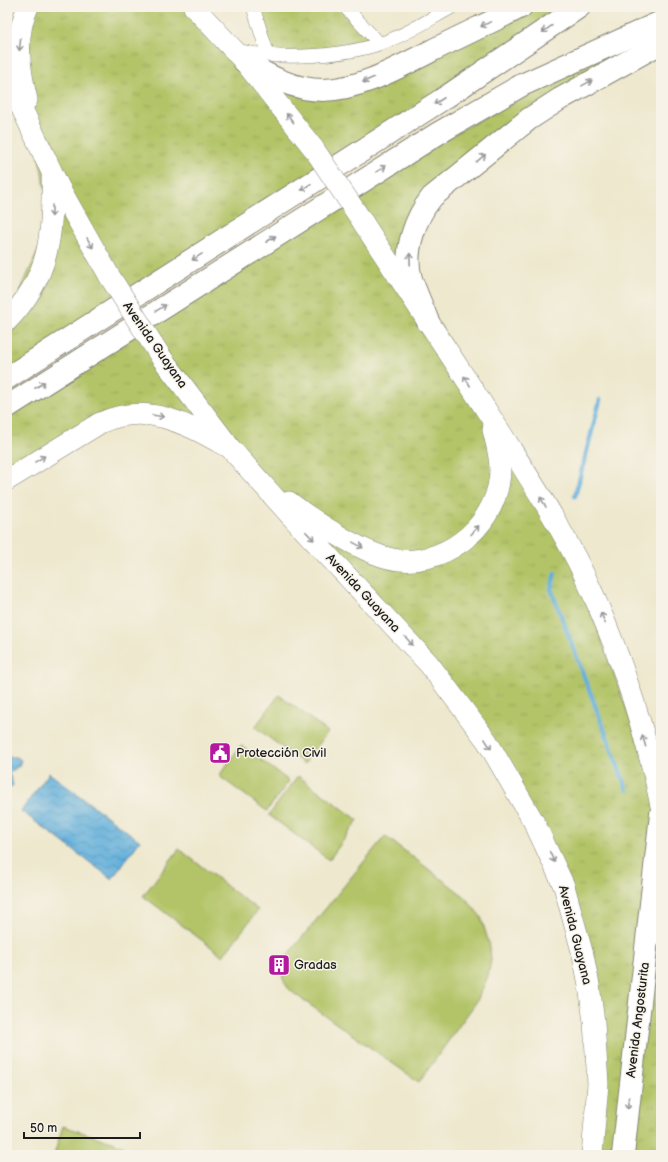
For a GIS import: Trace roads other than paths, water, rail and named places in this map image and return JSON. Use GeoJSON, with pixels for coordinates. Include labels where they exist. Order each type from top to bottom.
{"type":"FeatureCollection","features":[{"type":"Feature","properties":{"kind":"highway"},"geometry":{"type":"LineString","coordinates":[[238,55],[265,74],[302,88],[322,90],[341,89],[357,85],[409,62],[520,7]]}},
{"type":"Feature","properties":{"kind":"highway"},"geometry":{"type":"LineString","coordinates":[[7,378],[432,106],[579,7]]}},
{"type":"Feature","properties":{"kind":"highway"},"geometry":{"type":"LineString","coordinates":[[7,407],[450,126],[522,85],[661,22]]}},
{"type":"Feature","properties":{"kind":"highway"},"geometry":{"type":"LineString","coordinates":[[428,322],[411,277],[409,255],[413,232],[423,208],[432,197],[529,119],[560,99],[661,43]]}},
{"type":"Feature","properties":{"kind":"highway","name":"Avenida Angosturita"},"geometry":{"type":"LineString","coordinates":[[623,1155],[661,814]]}},
{"type":"Feature","properties":{"kind":"main road"},"geometry":{"type":"LineString","coordinates":[[28,7],[21,29],[19,53],[21,73],[40,150]]}},
{"type":"Feature","properties":{"kind":"main road"},"geometry":{"type":"LineString","coordinates":[[183,7],[238,55]]}},
{"type":"Feature","properties":{"kind":"main road"},"geometry":{"type":"LineString","coordinates":[[194,7],[238,55],[314,149],[488,413],[540,498],[593,592],[613,641],[632,700],[661,806]]}},
{"type":"Feature","properties":{"kind":"main road","name":"Avenida Guayana"},"geometry":{"type":"LineString","coordinates":[[7,77],[40,150],[110,278],[161,357],[232,449],[429,664],[487,741],[535,824],[564,886],[583,955],[589,985],[594,1022],[598,1084],[592,1155]]}},
{"type":"Feature","properties":{"kind":"main road"},"geometry":{"type":"LineString","coordinates":[[7,321],[29,295],[42,271],[52,220],[52,172]]}},
{"type":"Feature","properties":{"kind":"main road"},"geometry":{"type":"LineString","coordinates":[[256,476],[299,509],[370,552],[398,560],[427,558],[447,552],[474,532],[491,504],[498,486],[500,469],[497,444],[488,413]]}},
{"type":"Feature","properties":{"kind":"main road"},"geometry":{"type":"LineString","coordinates":[[7,480],[115,416],[130,414],[166,417],[188,425],[232,449]]}},
{"type":"Feature","properties":{"kind":"street"},"geometry":{"type":"LineString","coordinates":[[253,7],[268,55]]}},
{"type":"Feature","properties":{"kind":"street"},"geometry":{"type":"LineString","coordinates":[[346,7],[379,43]]}},
{"type":"Feature","properties":{"kind":"street"},"geometry":{"type":"LineString","coordinates":[[238,55],[313,56],[379,43],[412,29],[452,7]]}},
{"type":"Feature","properties":{"kind":"water"},"geometry":{"type":"Polygon","coordinates":[[[7,757],[17,757],[21,760],[19,766],[9,773],[13,785],[8,791],[7,757]]]}},
{"type":"Feature","properties":{"kind":"water"},"geometry":{"type":"Polygon","coordinates":[[[49,773],[140,841],[112,879],[21,811],[49,773]]]}},
{"type":"Feature","properties":{"kind":"waterway"},"geometry":{"type":"LineString","coordinates":[[575,496],[600,400]]}},
{"type":"Feature","properties":{"kind":"waterway"},"geometry":{"type":"LineString","coordinates":[[555,573],[551,589],[627,790]]}},
{"type":"Feature","properties":{"kind":"place","name":"Protección Civil"},"geometry":{"type":"Point","coordinates":[220,753]}},
{"type":"Feature","properties":{"kind":"place","name":"Gradas"},"geometry":{"type":"Point","coordinates":[279,965]}}]}
